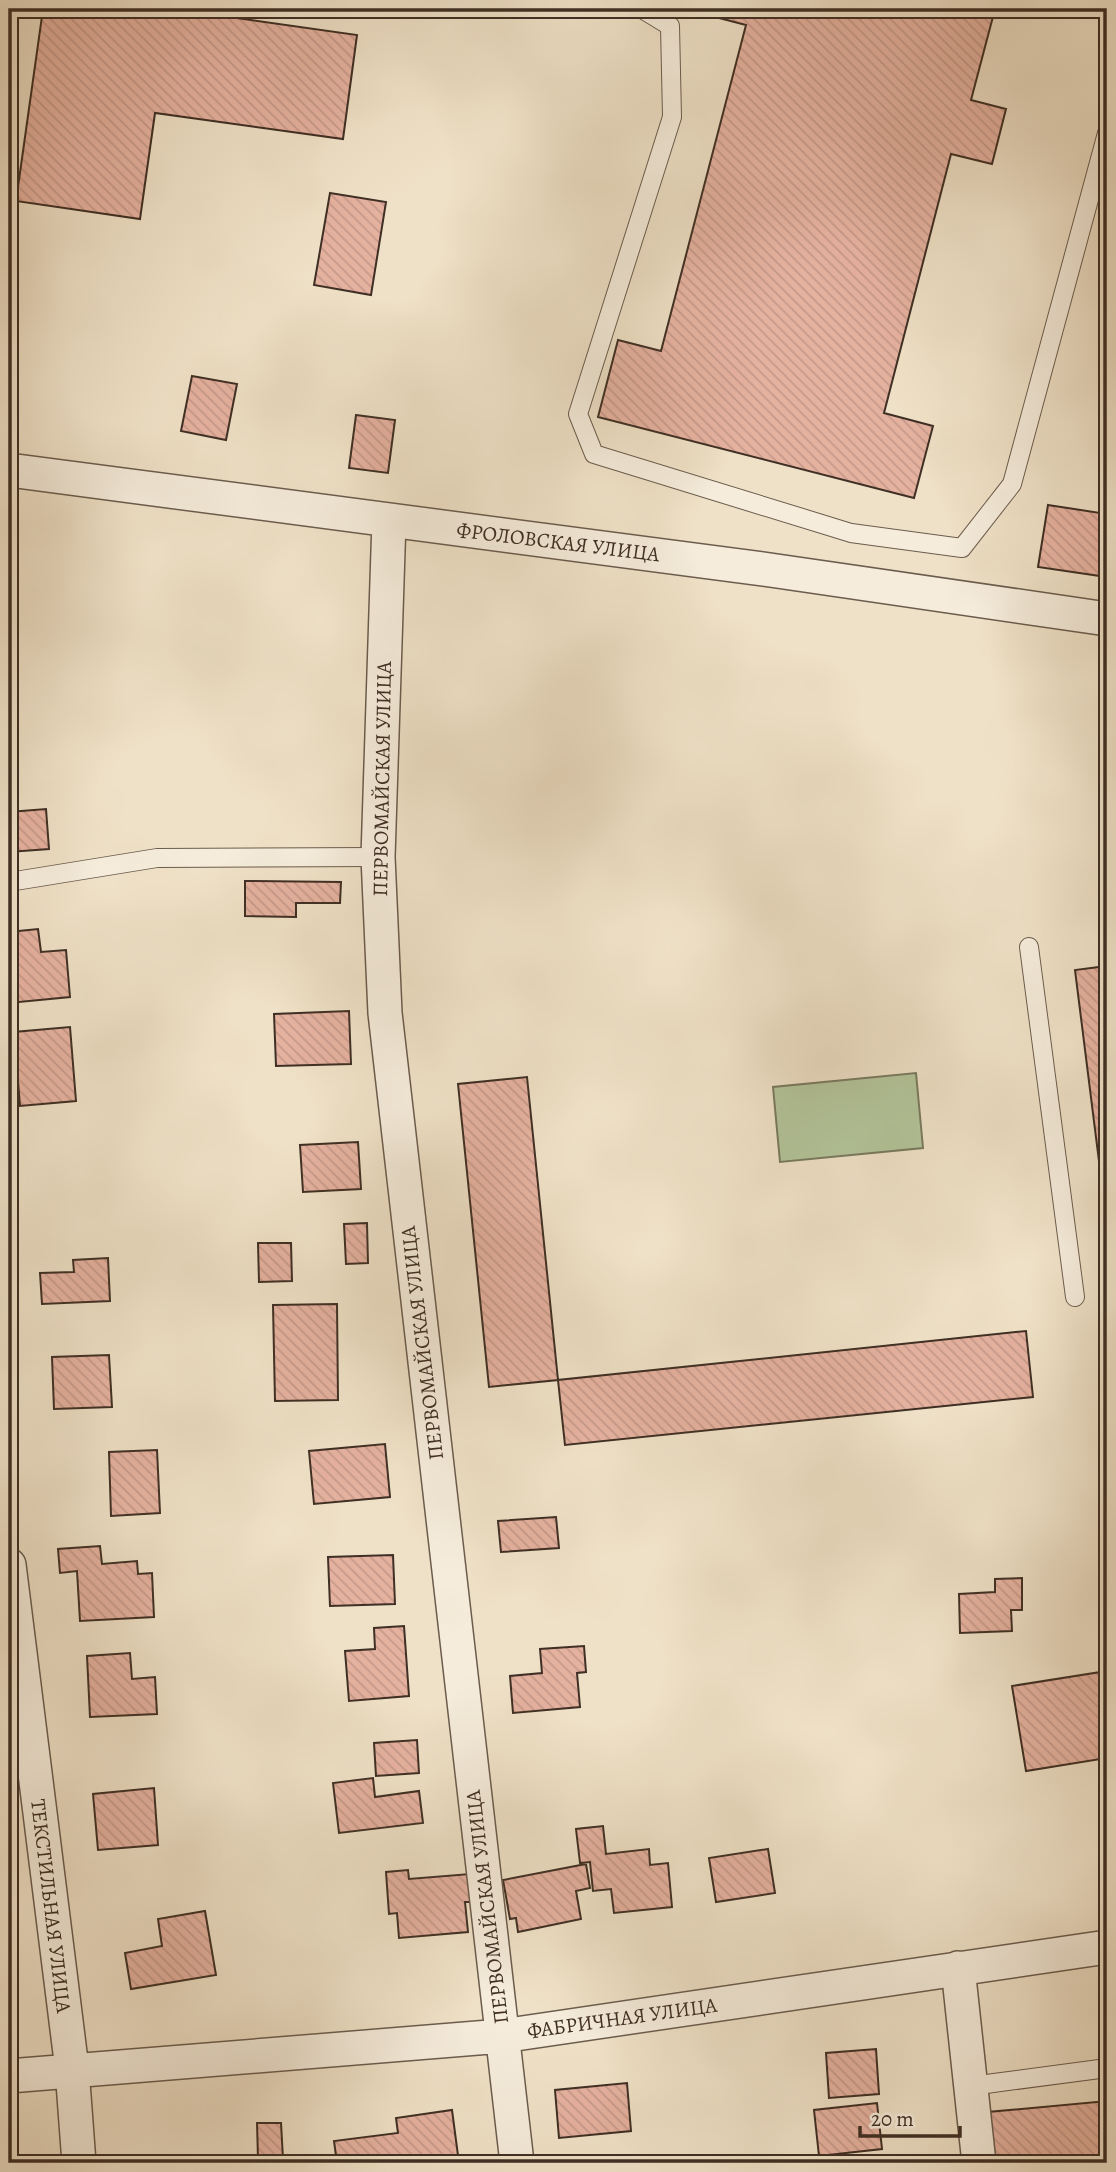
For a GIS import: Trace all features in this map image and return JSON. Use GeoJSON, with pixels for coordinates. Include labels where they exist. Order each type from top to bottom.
{"type":"FeatureCollection","features":[{"type":"Feature","properties":{"kind":"street","name":"ФРОЛОВСКАЯ УЛИЦА"},"geometry":{"type":"LineString","coordinates":[[9,470],[770,570],[1107,619]]}},
{"type":"Feature","properties":{"kind":"street","name":"ПЕРВОМАЙСКАЯ УЛИЦА"},"geometry":{"type":"LineString","coordinates":[[389,520],[378,857],[384,1013],[517,2163]]}},
{"type":"Feature","properties":{"kind":"street","name":"ТЕКСТИЛЬНАЯ УЛИЦА"},"geometry":{"type":"LineString","coordinates":[[9,1565],[72,2069],[79,2163]]}},
{"type":"Feature","properties":{"kind":"street","name":"ФАБРИЧНАЯ УЛИЦА"},"geometry":{"type":"LineString","coordinates":[[9,2076],[502,2036],[1107,1947]]}},
{"type":"Feature","properties":{"kind":"street"},"geometry":{"type":"LineString","coordinates":[[958,1968],[979,2163]]}},
{"type":"Feature","properties":{"kind":"lane"},"geometry":{"type":"LineString","coordinates":[[642,9],[670,26],[672,117],[578,414],[593,454],[851,533],[962,548],[1012,484],[1107,133]]}},
{"type":"Feature","properties":{"kind":"lane"},"geometry":{"type":"LineString","coordinates":[[9,883],[157,858],[378,857]]}},
{"type":"Feature","properties":{"kind":"lane"},"geometry":{"type":"LineString","coordinates":[[1029,947],[1075,1297]]}},
{"type":"Feature","properties":{"kind":"lane"},"geometry":{"type":"LineString","coordinates":[[971,2086],[1107,2068]]}},
{"type":"Feature","properties":{"kind":"green space"},"geometry":{"type":"Polygon","coordinates":[[[916,1073],[923,1148],[780,1162],[773,1087],[916,1073]]]}},
{"type":"Feature","properties":{"kind":"building"},"geometry":{"type":"Polygon","coordinates":[[[43,9],[99,15],[100,9],[188,9],[187,11],[357,35],[343,139],[155,113],[140,219],[16,201],[43,9]]]}},
{"type":"Feature","properties":{"kind":"building"},"geometry":{"type":"Polygon","coordinates":[[[697,9],[995,9],[971,100],[1006,109],[992,164],[951,154],[884,413],[933,426],[914,498],[598,417],[618,340],[661,351],[746,25],[696,12],[697,9]]]}},
{"type":"Feature","properties":{"kind":"building"},"geometry":{"type":"Polygon","coordinates":[[[330,193],[386,202],[371,295],[314,285],[330,193]]]}},
{"type":"Feature","properties":{"kind":"building"},"geometry":{"type":"Polygon","coordinates":[[[192,376],[237,384],[226,440],[181,431],[192,376]]]}},
{"type":"Feature","properties":{"kind":"building"},"geometry":{"type":"Polygon","coordinates":[[[356,415],[395,420],[388,473],[349,468],[356,415]]]}},
{"type":"Feature","properties":{"kind":"building"},"geometry":{"type":"Polygon","coordinates":[[[1048,505],[1107,514],[1107,577],[1038,567],[1048,505]]]}},
{"type":"Feature","properties":{"kind":"building"},"geometry":{"type":"Polygon","coordinates":[[[46,809],[49,849],[9,852],[9,812],[46,809]]]}},
{"type":"Feature","properties":{"kind":"building"},"geometry":{"type":"Polygon","coordinates":[[[245,881],[341,882],[340,903],[296,903],[296,917],[245,916],[245,881]]]}},
{"type":"Feature","properties":{"kind":"building"},"geometry":{"type":"Polygon","coordinates":[[[38,929],[41,952],[66,950],[70,997],[9,1003],[9,932],[38,929]]]}},
{"type":"Feature","properties":{"kind":"building"},"geometry":{"type":"Polygon","coordinates":[[[1107,966],[1107,1225],[1075,970],[1107,966]]]}},
{"type":"Feature","properties":{"kind":"building"},"geometry":{"type":"Polygon","coordinates":[[[349,1011],[351,1064],[276,1066],[274,1014],[349,1011]]]}},
{"type":"Feature","properties":{"kind":"building"},"geometry":{"type":"Polygon","coordinates":[[[70,1027],[76,1101],[20,1106],[14,1032],[70,1027]]]}},
{"type":"Feature","properties":{"kind":"building"},"geometry":{"type":"Polygon","coordinates":[[[527,1077],[558,1380],[489,1387],[458,1084],[527,1077]]]}},
{"type":"Feature","properties":{"kind":"building"},"geometry":{"type":"Polygon","coordinates":[[[358,1142],[361,1189],[303,1192],[300,1145],[358,1142]]]}},
{"type":"Feature","properties":{"kind":"building"},"geometry":{"type":"Polygon","coordinates":[[[367,1223],[368,1263],[346,1264],[344,1224],[367,1223]]]}},
{"type":"Feature","properties":{"kind":"building"},"geometry":{"type":"Polygon","coordinates":[[[258,1243],[291,1243],[292,1281],[259,1282],[258,1243]]]}},
{"type":"Feature","properties":{"kind":"building"},"geometry":{"type":"Polygon","coordinates":[[[108,1258],[110,1301],[42,1304],[40,1273],[74,1272],[73,1260],[108,1258]]]}},
{"type":"Feature","properties":{"kind":"building"},"geometry":{"type":"Polygon","coordinates":[[[337,1304],[338,1400],[275,1401],[273,1305],[337,1304]]]}},
{"type":"Feature","properties":{"kind":"building"},"geometry":{"type":"Polygon","coordinates":[[[1026,1331],[1033,1397],[565,1445],[558,1380],[1026,1331]]]}},
{"type":"Feature","properties":{"kind":"building"},"geometry":{"type":"Polygon","coordinates":[[[109,1355],[112,1407],[54,1409],[52,1357],[109,1355]]]}},
{"type":"Feature","properties":{"kind":"building"},"geometry":{"type":"Polygon","coordinates":[[[385,1444],[390,1497],[314,1504],[309,1451],[385,1444]]]}},
{"type":"Feature","properties":{"kind":"building"},"geometry":{"type":"Polygon","coordinates":[[[157,1450],[160,1513],[111,1516],[109,1452],[157,1450]]]}},
{"type":"Feature","properties":{"kind":"building"},"geometry":{"type":"Polygon","coordinates":[[[556,1517],[559,1548],[501,1552],[498,1521],[556,1517]]]}},
{"type":"Feature","properties":{"kind":"building"},"geometry":{"type":"Polygon","coordinates":[[[100,1546],[102,1564],[137,1561],[138,1574],[152,1573],[154,1617],[80,1621],[77,1571],[60,1573],[58,1549],[100,1546]]]}},
{"type":"Feature","properties":{"kind":"building"},"geometry":{"type":"Polygon","coordinates":[[[393,1555],[395,1604],[330,1606],[328,1557],[393,1555]]]}},
{"type":"Feature","properties":{"kind":"building"},"geometry":{"type":"Polygon","coordinates":[[[1022,1578],[1022,1610],[1011,1610],[1012,1631],[960,1633],[959,1594],[995,1592],[995,1579],[1022,1578]]]}},
{"type":"Feature","properties":{"kind":"building"},"geometry":{"type":"Polygon","coordinates":[[[404,1626],[409,1696],[349,1701],[345,1651],[375,1649],[374,1628],[404,1626]]]}},
{"type":"Feature","properties":{"kind":"building"},"geometry":{"type":"Polygon","coordinates":[[[584,1646],[586,1672],[577,1673],[580,1707],[513,1713],[510,1676],[542,1673],[540,1649],[584,1646]]]}},
{"type":"Feature","properties":{"kind":"building"},"geometry":{"type":"Polygon","coordinates":[[[130,1653],[132,1679],[155,1677],[157,1714],[90,1717],[87,1656],[130,1653]]]}},
{"type":"Feature","properties":{"kind":"building"},"geometry":{"type":"Polygon","coordinates":[[[1107,1671],[1107,1758],[1026,1771],[1012,1686],[1107,1671]]]}},
{"type":"Feature","properties":{"kind":"building"},"geometry":{"type":"Polygon","coordinates":[[[417,1740],[419,1773],[376,1776],[374,1743],[417,1740]]]}},
{"type":"Feature","properties":{"kind":"building"},"geometry":{"type":"Polygon","coordinates":[[[373,1778],[375,1797],[419,1791],[423,1823],[339,1833],[333,1783],[373,1778]]]}},
{"type":"Feature","properties":{"kind":"building"},"geometry":{"type":"Polygon","coordinates":[[[154,1788],[158,1845],[98,1850],[93,1794],[154,1788]]]}},
{"type":"Feature","properties":{"kind":"building"},"geometry":{"type":"Polygon","coordinates":[[[603,1826],[606,1854],[649,1849],[650,1865],[668,1863],[672,1907],[614,1913],[611,1889],[593,1891],[590,1862],[580,1863],[576,1829],[603,1826]]]}},
{"type":"Feature","properties":{"kind":"building"},"geometry":{"type":"Polygon","coordinates":[[[768,1849],[775,1893],[716,1902],[709,1858],[768,1849]]]}},
{"type":"Feature","properties":{"kind":"building"},"geometry":{"type":"Polygon","coordinates":[[[586,1864],[590,1888],[576,1891],[581,1919],[518,1932],[516,1918],[510,1919],[503,1880],[586,1864]]]}},
{"type":"Feature","properties":{"kind":"building"},"geometry":{"type":"Polygon","coordinates":[[[408,1870],[409,1879],[470,1874],[472,1902],[465,1902],[468,1932],[399,1938],[397,1913],[389,1914],[386,1872],[408,1870]]]}},
{"type":"Feature","properties":{"kind":"building"},"geometry":{"type":"Polygon","coordinates":[[[205,1911],[216,1975],[131,1989],[125,1953],[162,1946],[158,1919],[205,1911]]]}},
{"type":"Feature","properties":{"kind":"building"},"geometry":{"type":"Polygon","coordinates":[[[9,1955],[14,1955],[17,1995],[9,1995],[9,1955]]]}},
{"type":"Feature","properties":{"kind":"building"},"geometry":{"type":"Polygon","coordinates":[[[876,2049],[879,2094],[829,2098],[826,2053],[876,2049]]]}},
{"type":"Feature","properties":{"kind":"building"},"geometry":{"type":"Polygon","coordinates":[[[627,2083],[631,2131],[559,2138],[555,2090],[627,2083]]]}},
{"type":"Feature","properties":{"kind":"building"},"geometry":{"type":"Polygon","coordinates":[[[1107,2101],[1107,2163],[993,2163],[988,2112],[1107,2101]]]}},
{"type":"Feature","properties":{"kind":"building"},"geometry":{"type":"Polygon","coordinates":[[[877,2103],[882,2149],[819,2156],[814,2110],[877,2103]]]}},
{"type":"Feature","properties":{"kind":"building"},"geometry":{"type":"Polygon","coordinates":[[[452,2110],[459,2163],[337,2163],[334,2141],[398,2133],[396,2118],[452,2110]]]}},
{"type":"Feature","properties":{"kind":"building"},"geometry":{"type":"Polygon","coordinates":[[[257,2123],[281,2123],[283,2159],[258,2159],[257,2123]]]}},
{"type":"Feature","properties":{"kind":"building"},"geometry":{"type":"Polygon","coordinates":[[[174,2158],[175,2163],[137,2163],[136,2159],[174,2158]]]}}]}
